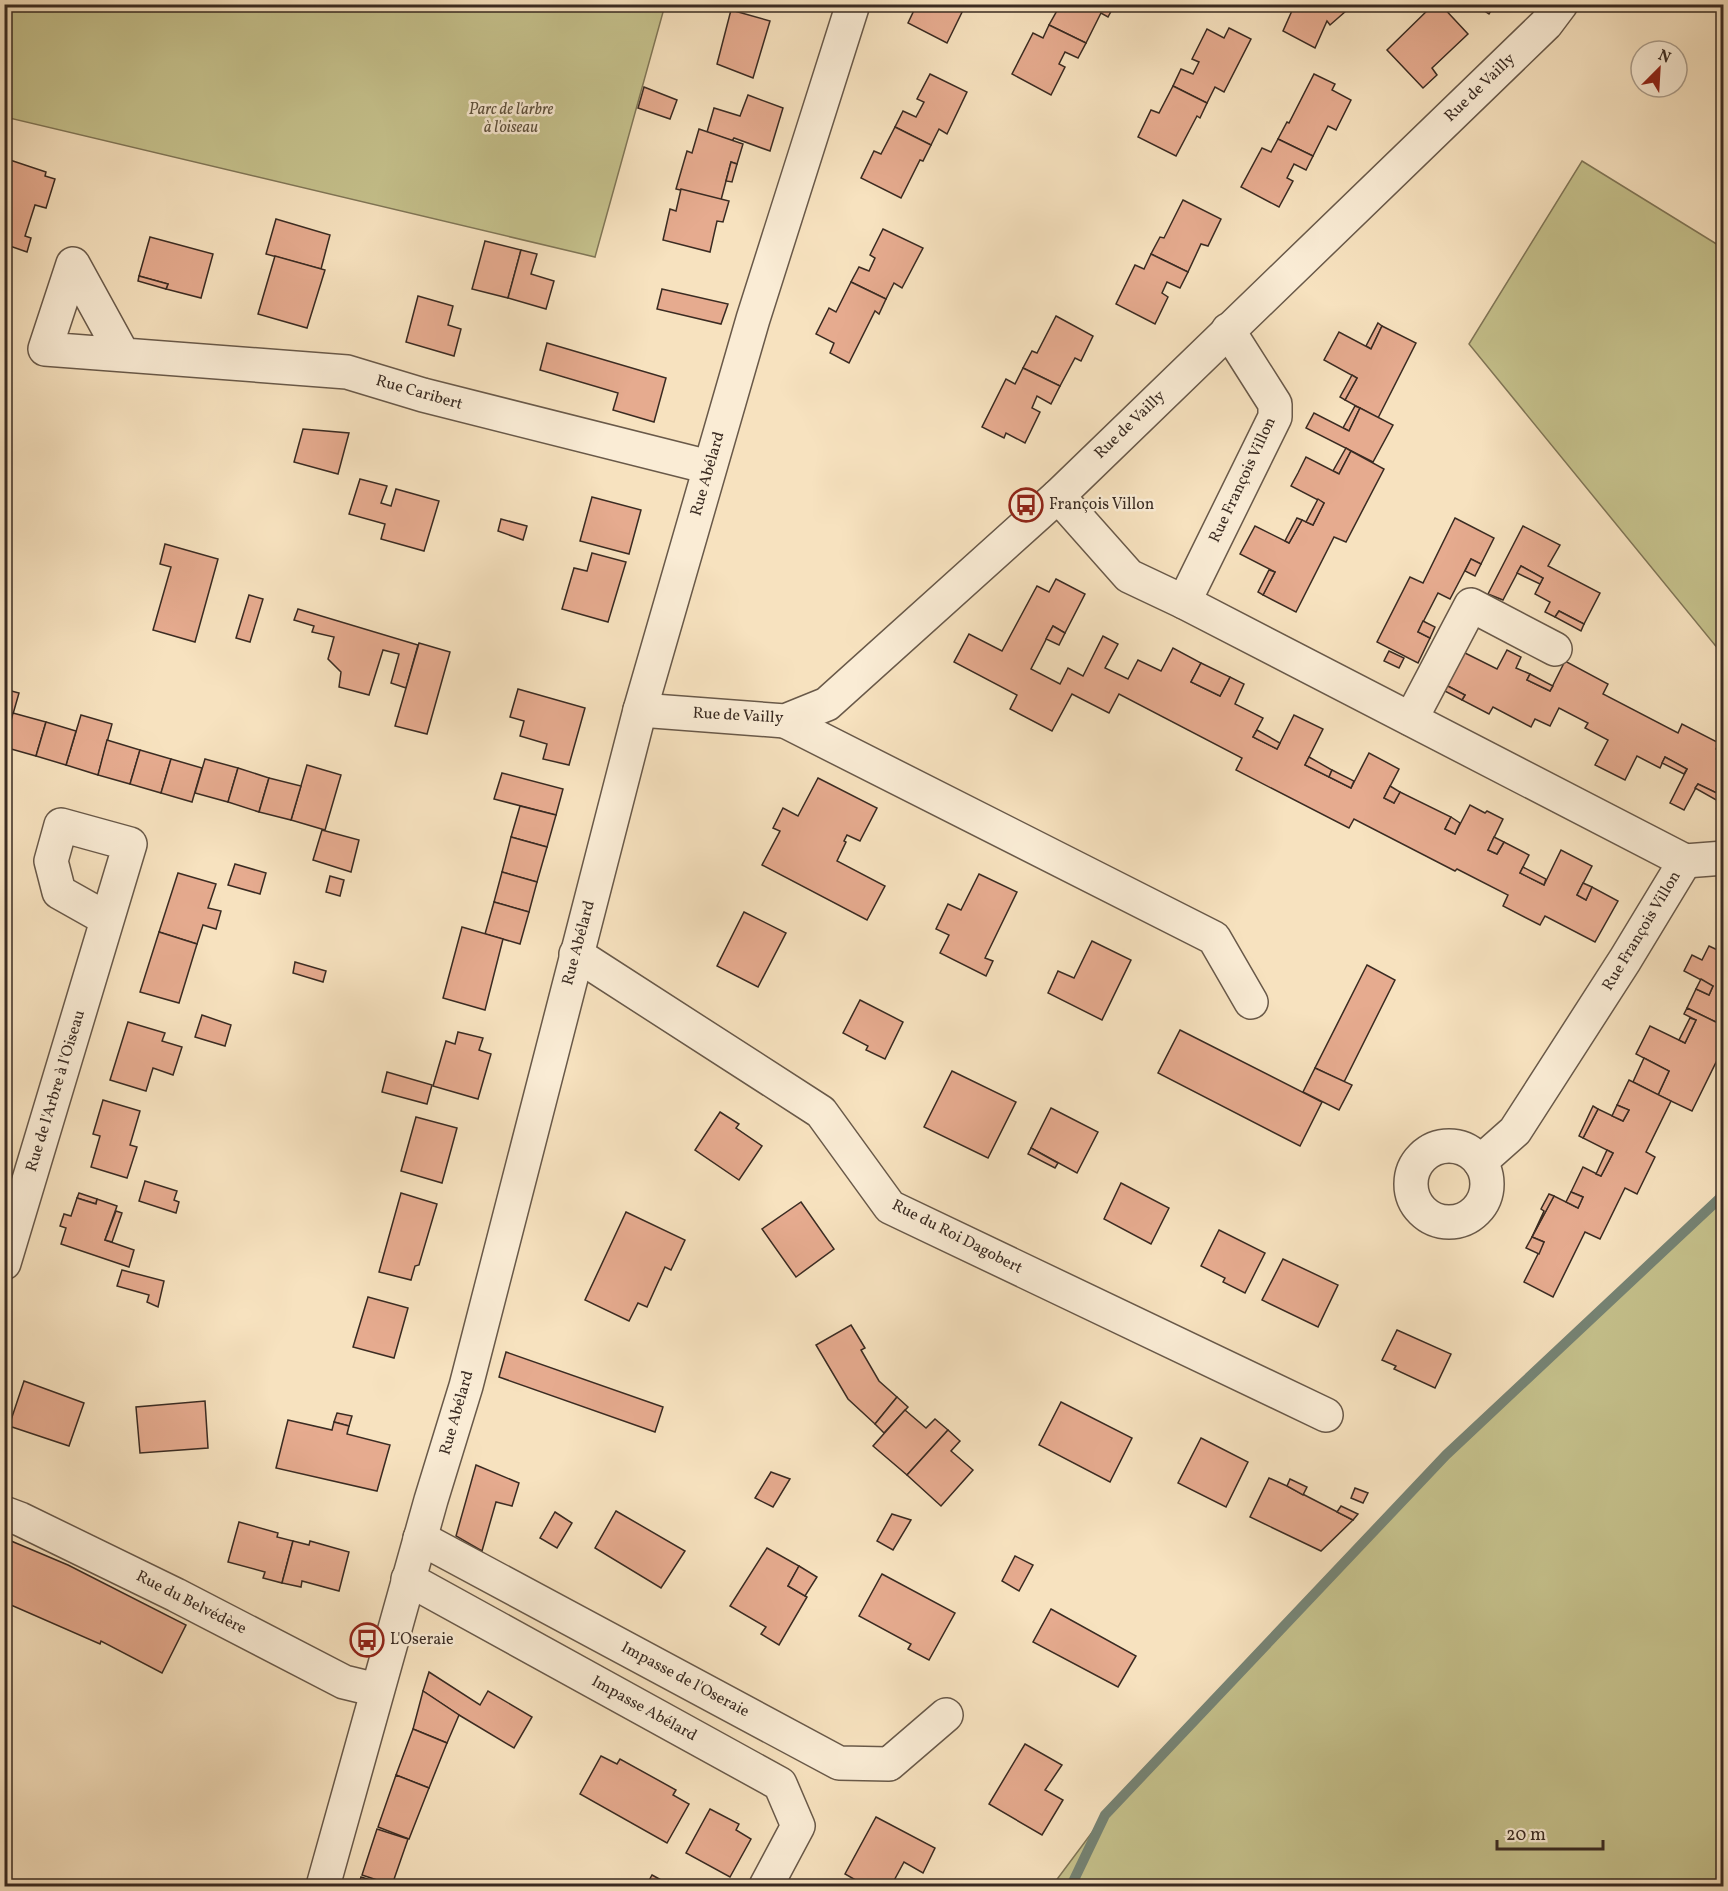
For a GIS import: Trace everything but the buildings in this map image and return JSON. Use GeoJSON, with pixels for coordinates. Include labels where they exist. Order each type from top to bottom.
{"type":"FeatureCollection","features":[{"type":"Feature","properties":{"kind":"street","name":"Rue Abélard"},"geometry":{"type":"LineString","coordinates":[[323,1887],[408,1579],[466,1386],[640,710],[753,319],[853,4]]}},
{"type":"Feature","properties":{"kind":"street","name":"Rue de Vailly"},"geometry":{"type":"LineString","coordinates":[[640,710],[785,721],[827,704],[1058,496],[1546,24],[1561,4]]}},
{"type":"Feature","properties":{"kind":"street","name":"Rue François Villon"},"geometry":{"type":"LineString","coordinates":[[1185,602],[1275,417],[1275,404],[1228,330]]}},
{"type":"Feature","properties":{"kind":"street","name":"Rue Caribert"},"geometry":{"type":"LineString","coordinates":[[123,355],[347,372],[423,395],[709,467]]}},
{"type":"Feature","properties":{"kind":"street","name":"Rue François Villon"},"geometry":{"type":"LineString","coordinates":[[1058,496],[1129,576],[1185,602],[1685,861],[1626,960],[1515,1131],[1480,1162]]}},
{"type":"Feature","properties":{"kind":"street"},"geometry":{"type":"LineString","coordinates":[[1411,718],[1471,605],[1555,649]]}},
{"type":"Feature","properties":{"kind":"street"},"geometry":{"type":"LineString","coordinates":[[785,721],[1215,938],[1251,1002]]}},
{"type":"Feature","properties":{"kind":"street"},"geometry":{"type":"LineString","coordinates":[[1685,861],[1724,858]]}},
{"type":"Feature","properties":{"kind":"street","name":"Rue de l'Arbre à l'Oiseau"},"geometry":{"type":"LineString","coordinates":[[4,1263],[107,919]]}},
{"type":"Feature","properties":{"kind":"street","name":"Rue du Roi Dagobert"},"geometry":{"type":"LineString","coordinates":[[576,954],[821,1112],[890,1207],[1326,1415]]}},
{"type":"Feature","properties":{"kind":"street","name":"Rue du Belvédère"},"geometry":{"type":"LineString","coordinates":[[4,1513],[176,1595],[344,1682],[377,1690]]}},
{"type":"Feature","properties":{"kind":"street","name":"Impasse de l'Oseraie"},"geometry":{"type":"LineString","coordinates":[[420,1538],[839,1763],[889,1764],[946,1715]]}},
{"type":"Feature","properties":{"kind":"street","name":"Impasse Abélard"},"geometry":{"type":"LineString","coordinates":[[408,1579],[780,1785],[798,1826],[766,1887]]}},
{"type":"Feature","properties":{"kind":"green space","name":"Parc de l'arbre à l'oiseau"},"geometry":{"type":"Polygon","coordinates":[[[5,4],[665,5],[595,257],[5,117],[5,4]]]}},
{"type":"Feature","properties":{"kind":"green space"},"geometry":{"type":"Polygon","coordinates":[[[1582,161],[1723,248],[1723,655],[1469,344],[1582,161]]]}},
{"type":"Feature","properties":{"kind":"green space"},"geometry":{"type":"Polygon","coordinates":[[[1723,1190],[1723,1886],[1052,1886],[1105,1815],[1446,1455],[1719,1199],[1723,1190]]]}},
{"type":"Feature","properties":{"kind":"waterway"},"geometry":{"type":"LineString","coordinates":[[1071,1886],[1105,1815],[1446,1455],[1719,1199],[1724,1190]]}},
{"type":"Feature","properties":{"kind":"place","name":"François Villon"},"geometry":{"type":"Point","coordinates":[1026,505]}},
{"type":"Feature","properties":{"kind":"place","name":"L'Oseraie"},"geometry":{"type":"Point","coordinates":[367,1640]}}]}
